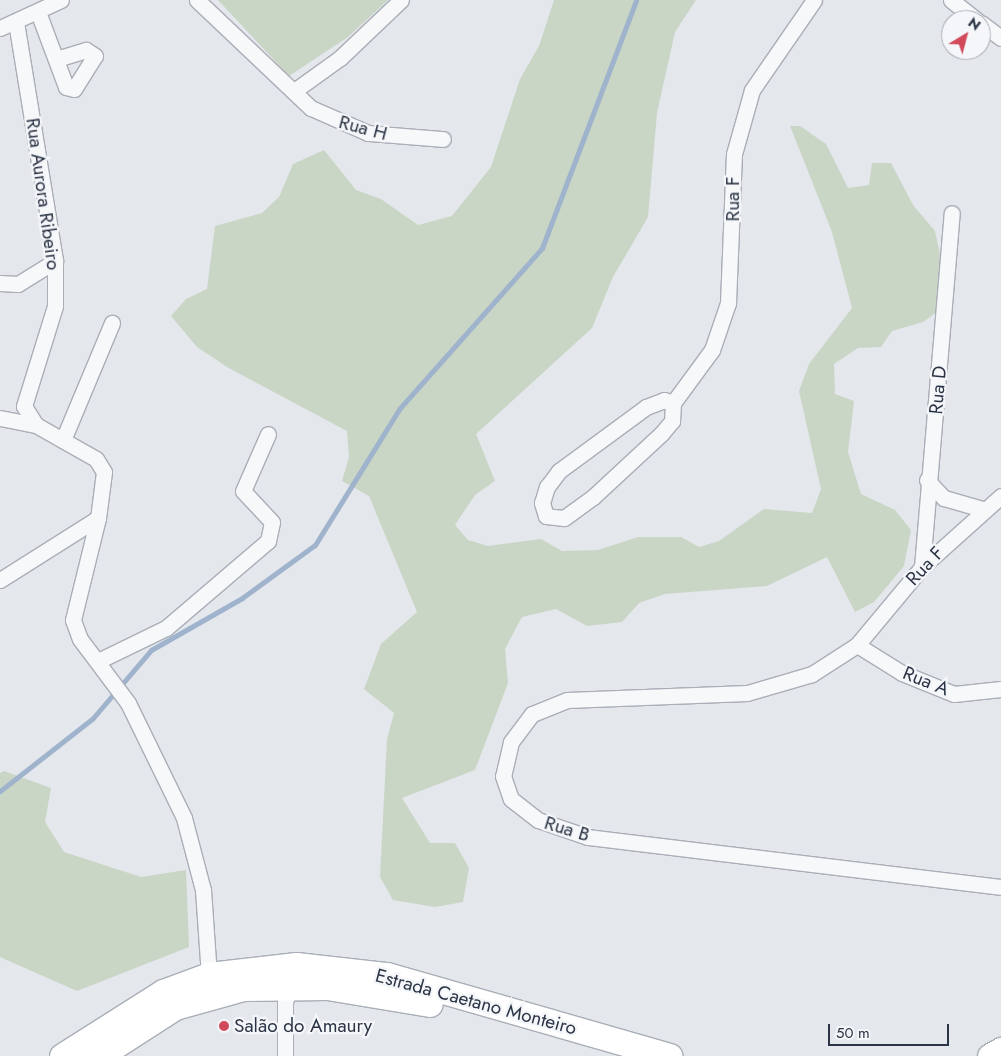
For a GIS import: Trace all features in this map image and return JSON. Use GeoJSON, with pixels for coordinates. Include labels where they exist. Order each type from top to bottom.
{"type":"FeatureCollection","features":[{"type":"Feature","properties":{"kind":"main road","name":"Estrada Caetano Monteiro"},"geometry":{"type":"LineString","coordinates":[[62,1056],[163,992],[209,975],[304,966],[387,975],[670,1056]]}},
{"type":"Feature","properties":{"kind":"main road","name":"Estrada Caetano Monteiro"},"geometry":{"type":"LineString","coordinates":[[99,1056],[175,1007],[243,988],[291,986],[398,996],[609,1056]]}},
{"type":"Feature","properties":{"kind":"main road"},"geometry":{"type":"LineString","coordinates":[[990,1056],[1001,1050]]}},
{"type":"Feature","properties":{"kind":"street"},"geometry":{"type":"LineString","coordinates":[[0,28],[61,0]]}},
{"type":"Feature","properties":{"kind":"street","name":"Rua H"},"geometry":{"type":"LineString","coordinates":[[197,0],[294,91],[332,120],[368,133],[443,139]]}},
{"type":"Feature","properties":{"kind":"street"},"geometry":{"type":"LineString","coordinates":[[294,91],[340,58],[400,0]]}},
{"type":"Feature","properties":{"kind":"street","name":"Rua F"},"geometry":{"type":"LineString","coordinates":[[673,403],[664,400],[646,407],[559,471],[547,486],[542,503],[546,516],[564,518],[593,497],[661,434],[672,421],[673,403],[712,350],[728,303],[734,154],[752,90],[814,0]]}},
{"type":"Feature","properties":{"kind":"street"},"geometry":{"type":"LineString","coordinates":[[951,0],[964,10]]}},
{"type":"Feature","properties":{"kind":"street"},"geometry":{"type":"LineString","coordinates":[[38,12],[57,59]]}},
{"type":"Feature","properties":{"kind":"street","name":"Rua Aurora Ribeiro"},"geometry":{"type":"LineString","coordinates":[[16,22],[55,261],[54,306],[24,406],[36,425]]}},
{"type":"Feature","properties":{"kind":"street","name":"Rua D"},"geometry":{"type":"LineString","coordinates":[[922,567],[927,480],[952,213]]}},
{"type":"Feature","properties":{"kind":"street"},"geometry":{"type":"LineString","coordinates":[[0,283],[18,284],[55,261]]}},
{"type":"Feature","properties":{"kind":"street"},"geometry":{"type":"LineString","coordinates":[[64,440],[112,323]]}},
{"type":"Feature","properties":{"kind":"street"},"geometry":{"type":"LineString","coordinates":[[0,418],[36,425],[96,460],[104,472],[98,518],[73,620],[98,661],[128,703],[184,818],[203,890],[209,975]]}},
{"type":"Feature","properties":{"kind":"street"},"geometry":{"type":"LineString","coordinates":[[98,661],[166,628],[268,541],[272,522],[243,491],[268,434]]}},
{"type":"Feature","properties":{"kind":"street"},"geometry":{"type":"LineString","coordinates":[[927,480],[944,498],[982,509]]}},
{"type":"Feature","properties":{"kind":"street","name":"Rua F"},"geometry":{"type":"LineString","coordinates":[[857,645],[922,567],[982,509],[1001,496]]}},
{"type":"Feature","properties":{"kind":"street"},"geometry":{"type":"LineString","coordinates":[[0,580],[98,518]]}},
{"type":"Feature","properties":{"kind":"street","name":"Rua A"},"geometry":{"type":"LineString","coordinates":[[857,645],[902,673],[954,694],[1001,689]]}},
{"type":"Feature","properties":{"kind":"street","name":"Rua B"},"geometry":{"type":"LineString","coordinates":[[857,645],[812,674],[747,693],[567,700],[532,714],[511,742],[502,776],[511,799],[538,820],[588,837],[1001,887]]}},
{"type":"Feature","properties":{"kind":"street"},"geometry":{"type":"LineString","coordinates":[[285,1056],[285,1001],[291,986],[304,966]]}},
{"type":"Feature","properties":{"kind":"green space"},"geometry":{"type":"Polygon","coordinates":[[[218,0],[388,0],[348,37],[289,76],[218,0]]]}},
{"type":"Feature","properties":{"kind":"green space"},"geometry":{"type":"Polygon","coordinates":[[[554,0],[696,0],[675,32],[657,113],[648,217],[613,277],[592,328],[476,434],[495,481],[475,495],[455,525],[468,540],[488,546],[541,539],[562,551],[598,550],[638,537],[681,537],[699,547],[719,541],[764,509],[812,513],[821,489],[799,391],[809,364],[852,308],[832,232],[790,126],[800,126],[826,144],[848,188],[869,185],[872,163],[891,163],[913,205],[935,231],[942,265],[941,309],[923,322],[892,331],[881,347],[858,348],[834,364],[835,394],[854,401],[848,452],[861,494],[895,510],[911,530],[904,566],[874,602],[855,612],[827,557],[767,586],[665,594],[639,603],[622,622],[587,626],[556,609],[522,617],[505,649],[508,683],[475,770],[402,798],[430,843],[455,843],[469,868],[463,902],[435,907],[393,900],[380,877],[387,739],[394,713],[364,689],[381,644],[417,612],[369,496],[342,481],[349,457],[347,431],[227,367],[197,347],[171,316],[186,299],[207,289],[215,226],[262,213],[279,197],[293,164],[324,150],[356,190],[381,199],[418,225],[452,216],[491,167],[520,79],[539,46],[554,0]]]}},
{"type":"Feature","properties":{"kind":"green space"},"geometry":{"type":"Polygon","coordinates":[[[4,771],[51,788],[45,822],[64,852],[141,877],[186,870],[189,947],[77,991],[0,957],[0,773],[4,771]]]}},
{"type":"Feature","properties":{"kind":"waterway"},"geometry":{"type":"LineString","coordinates":[[0,791],[93,718],[151,650],[242,598],[315,545],[400,408],[542,248],[636,0]]}},
{"type":"Feature","properties":{"kind":"place","name":"Salão do Amaury"},"geometry":{"type":"Point","coordinates":[224,1026]}}]}
